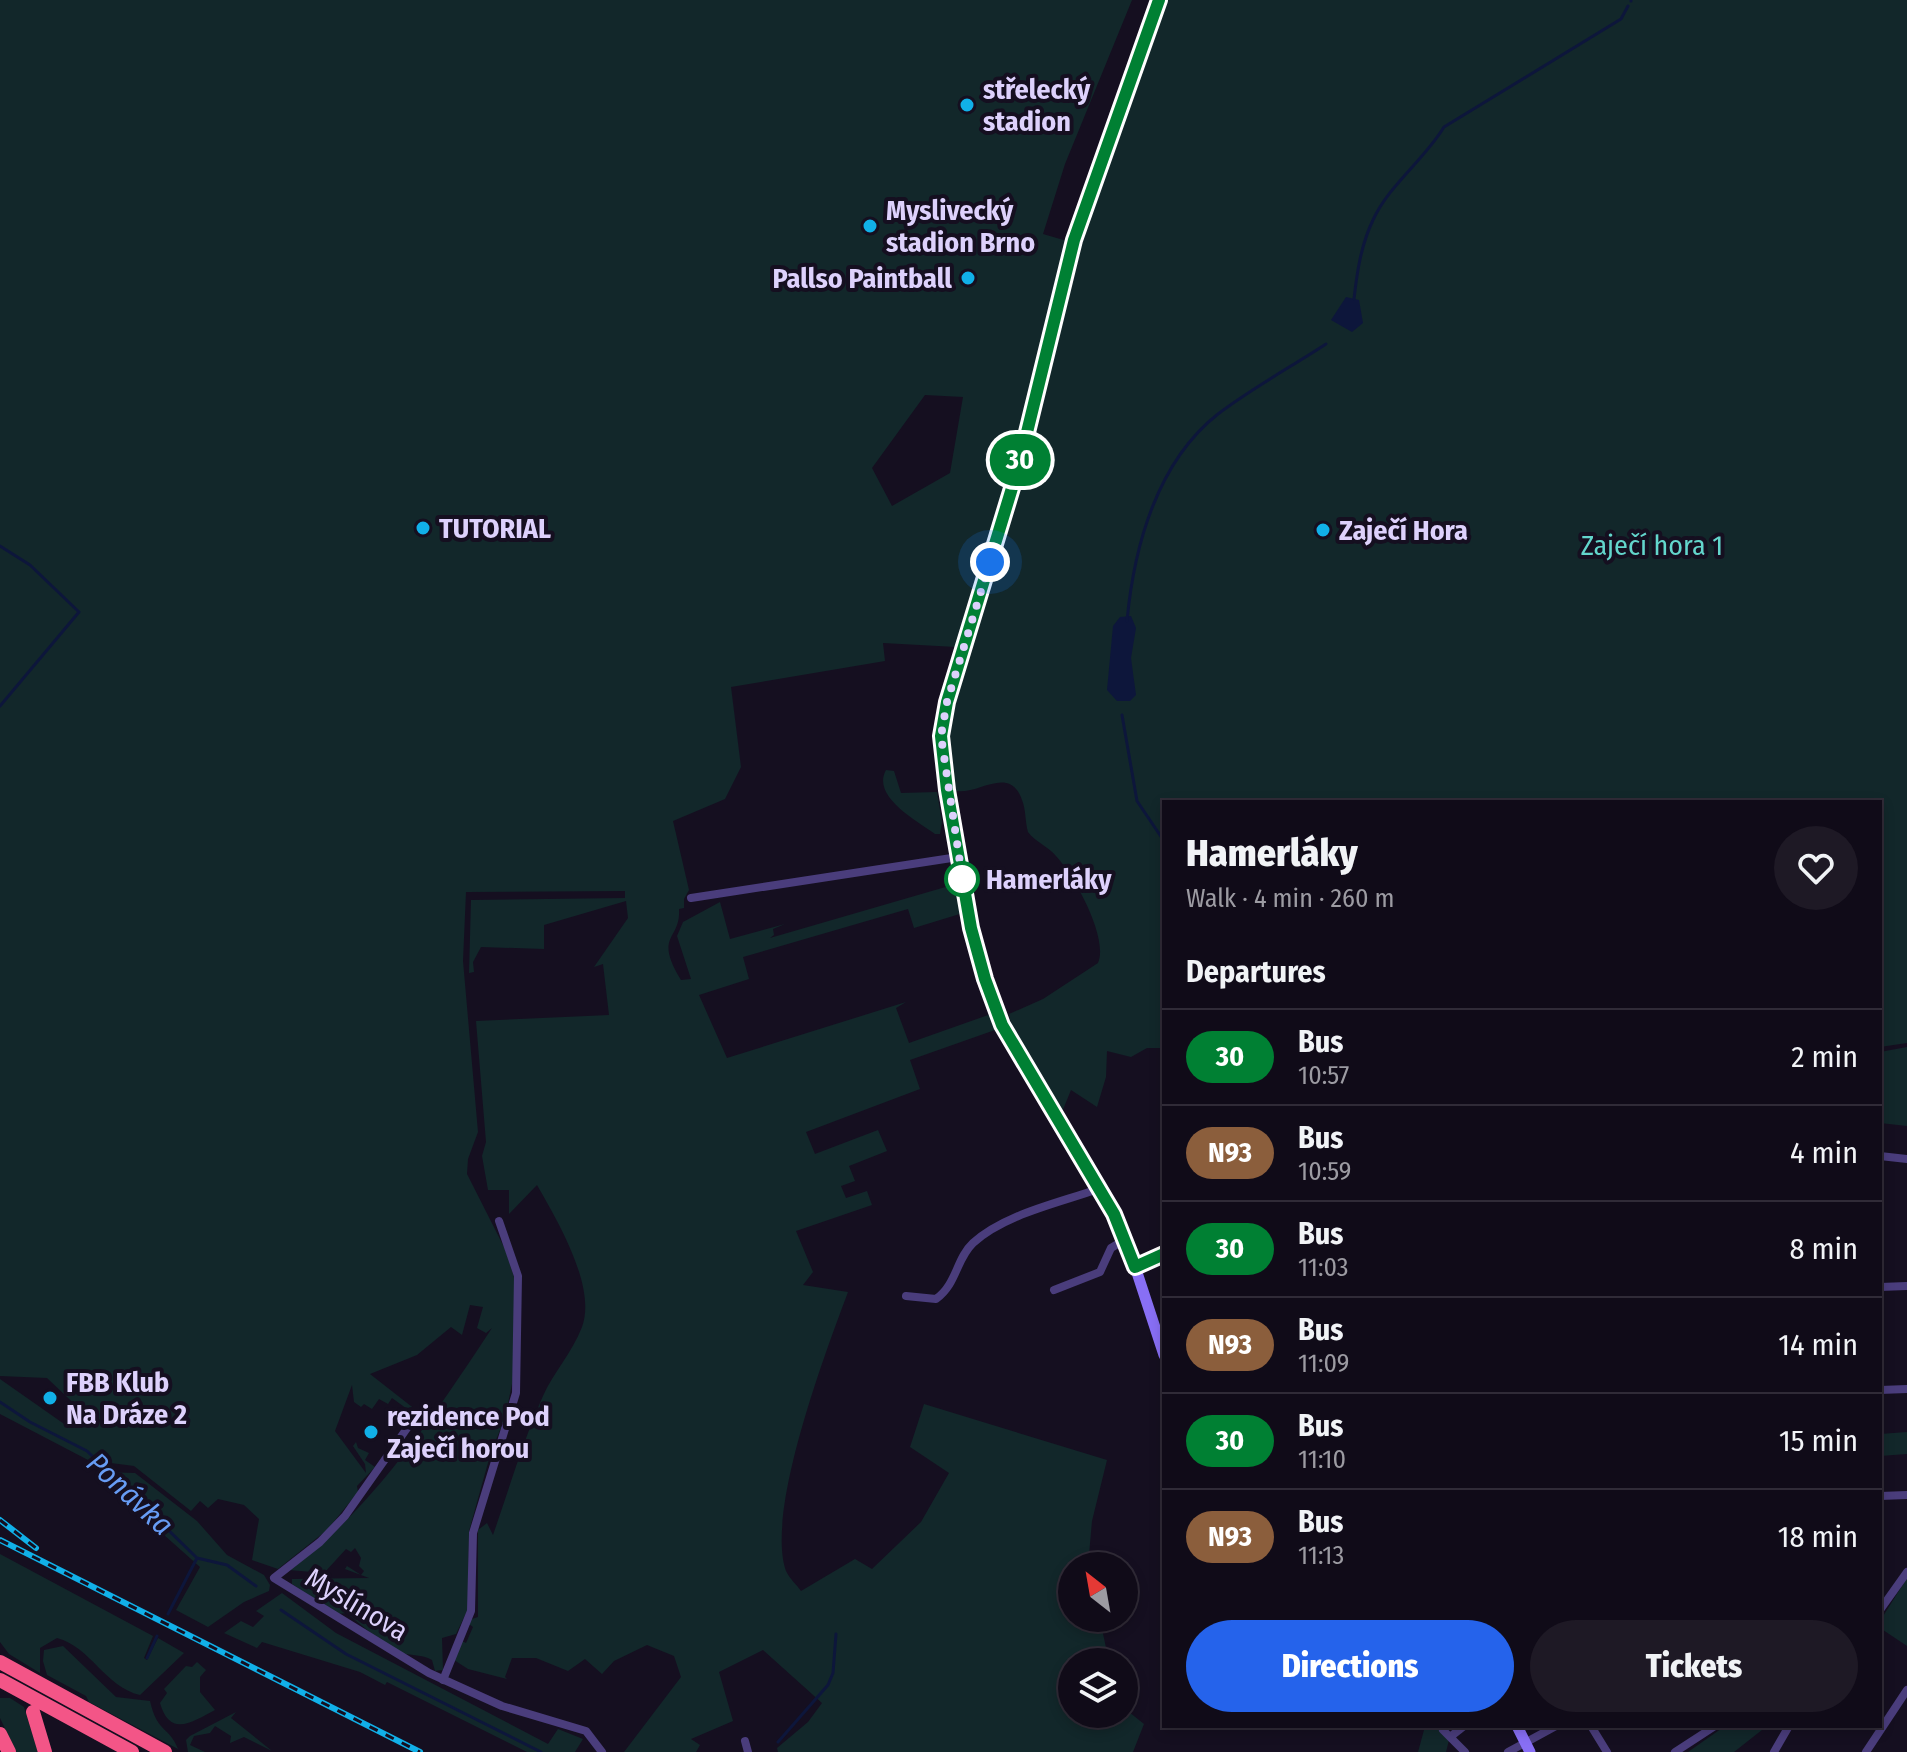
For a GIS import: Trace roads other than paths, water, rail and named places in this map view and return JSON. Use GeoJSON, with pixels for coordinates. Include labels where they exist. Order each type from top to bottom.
{"type":"FeatureCollection","features":[{"type":"Feature","properties":{"kind":"highway"},"geometry":{"type":"LineString","coordinates":[[0,1662],[165,1752]]}},
{"type":"Feature","properties":{"kind":"highway"},"geometry":{"type":"LineString","coordinates":[[0,1680],[132,1752]]}},
{"type":"Feature","properties":{"kind":"highway"},"geometry":{"type":"LineString","coordinates":[[33,1712],[45,1752]]}},
{"type":"Feature","properties":{"kind":"highway"},"geometry":{"type":"LineString","coordinates":[[0,1734],[9,1752]]}},
{"type":"Feature","properties":{"kind":"street"},"geometry":{"type":"LineString","coordinates":[[1159,0],[1074,240],[1019,465],[942,719],[946,781],[971,928],[1002,1025],[1126,1239],[1162,1349]]}},
{"type":"Feature","properties":{"kind":"street"},"geometry":{"type":"LineString","coordinates":[[691,898],[958,857]]}},
{"type":"Feature","properties":{"kind":"street"},"geometry":{"type":"LineString","coordinates":[[1882,1156],[1907,1159]]}},
{"type":"Feature","properties":{"kind":"street"},"geometry":{"type":"LineString","coordinates":[[906,1296],[936,1299],[953,1282],[975,1241],[1023,1216],[1098,1189]]}},
{"type":"Feature","properties":{"kind":"street"},"geometry":{"type":"LineString","coordinates":[[443,1680],[471,1611],[473,1533],[516,1393],[518,1276],[499,1221]]}},
{"type":"Feature","properties":{"kind":"street"},"geometry":{"type":"LineString","coordinates":[[1054,1290],[1100,1272],[1111,1248],[1126,1239]]}},
{"type":"Feature","properties":{"kind":"street"},"geometry":{"type":"LineString","coordinates":[[1135,1267],[1162,1255]]}},
{"type":"Feature","properties":{"kind":"street"},"geometry":{"type":"LineString","coordinates":[[1882,1287],[1907,1286]]}},
{"type":"Feature","properties":{"kind":"street"},"geometry":{"type":"LineString","coordinates":[[1882,1390],[1907,1389]]}},
{"type":"Feature","properties":{"kind":"street","name":"Myslínova"},"geometry":{"type":"LineString","coordinates":[[410,1424],[337,1525],[274,1578],[443,1680],[502,1706],[586,1731],[602,1752]]}},
{"type":"Feature","properties":{"kind":"street"},"geometry":{"type":"LineString","coordinates":[[1882,1496],[1907,1495]]}},
{"type":"Feature","properties":{"kind":"street"},"geometry":{"type":"LineString","coordinates":[[1882,1607],[1907,1572]]}},
{"type":"Feature","properties":{"kind":"street"},"geometry":{"type":"LineString","coordinates":[[1882,1728],[1907,1690]]}},
{"type":"Feature","properties":{"kind":"street"},"geometry":{"type":"LineString","coordinates":[[1460,1728],[1447,1734],[1465,1752]]}},
{"type":"Feature","properties":{"kind":"street"},"geometry":{"type":"LineString","coordinates":[[1518,1728],[1528,1748]]}},
{"type":"Feature","properties":{"kind":"street"},"geometry":{"type":"LineString","coordinates":[[1508,1752],[1528,1748],[1553,1728]]}},
{"type":"Feature","properties":{"kind":"street"},"geometry":{"type":"LineString","coordinates":[[1592,1728],[1607,1752]]}},
{"type":"Feature","properties":{"kind":"street"},"geometry":{"type":"LineString","coordinates":[[1675,1752],[1712,1728]]}},
{"type":"Feature","properties":{"kind":"street"},"geometry":{"type":"LineString","coordinates":[[1774,1752],[1788,1728]]}},
{"type":"Feature","properties":{"kind":"street"},"geometry":{"type":"LineString","coordinates":[[1866,1752],[1882,1728]]}},
{"type":"Feature","properties":{"kind":"street"},"geometry":{"type":"LineString","coordinates":[[745,1741],[751,1751]]}},
{"type":"Feature","properties":{"kind":"water"},"geometry":{"type":"Polygon","coordinates":[[[1346,297],[1359,300],[1363,323],[1352,332],[1331,320],[1346,297]]]}},
{"type":"Feature","properties":{"kind":"water"},"geometry":{"type":"Polygon","coordinates":[[[1131,616],[1136,628],[1131,658],[1136,695],[1130,701],[1117,701],[1107,690],[1113,626],[1120,617],[1131,616]]]}},
{"type":"Feature","properties":{"kind":"waterway"},"geometry":{"type":"LineString","coordinates":[[1354,299],[1360,259],[1373,220],[1388,195],[1444,127],[1621,19],[1628,6]]}},
{"type":"Feature","properties":{"kind":"waterway"},"geometry":{"type":"LineString","coordinates":[[1127,621],[1143,535],[1152,507],[1179,456],[1218,414],[1326,344]]}},
{"type":"Feature","properties":{"kind":"waterway"},"geometry":{"type":"LineString","coordinates":[[0,546],[30,565],[79,612],[0,706]]}},
{"type":"Feature","properties":{"kind":"waterway"},"geometry":{"type":"LineString","coordinates":[[1122,715],[1137,801],[1162,838]]}},
{"type":"Feature","properties":{"kind":"waterway","name":"Ponávka"},"geometry":{"type":"LineString","coordinates":[[0,1402],[30,1422],[87,1451],[197,1558],[227,1565],[256,1586]]}},
{"type":"Feature","properties":{"kind":"waterway"},"geometry":{"type":"LineString","coordinates":[[168,1614],[197,1558]]}},
{"type":"Feature","properties":{"kind":"waterway","name":"Ponávka"},"geometry":{"type":"LineString","coordinates":[[281,1610],[346,1654],[541,1752]]}},
{"type":"Feature","properties":{"kind":"waterway"},"geometry":{"type":"LineString","coordinates":[[778,1742],[828,1685],[833,1673],[836,1634]]}},
{"type":"Feature","properties":{"kind":"waterway"},"geometry":{"type":"LineString","coordinates":[[147,1658],[157,1636]]}},
{"type":"Feature","properties":{"kind":"railway"},"geometry":{"type":"LineString","coordinates":[[0,1520],[36,1548]]}},
{"type":"Feature","properties":{"kind":"railway"},"geometry":{"type":"LineString","coordinates":[[0,1540],[420,1752]]}},
{"type":"Feature","properties":{"kind":"place","name":"střelecký stadion"},"geometry":{"type":"Point","coordinates":[967,105]}},
{"type":"Feature","properties":{"kind":"place","name":"Myslivecký stadion Brno"},"geometry":{"type":"Point","coordinates":[870,226]}},
{"type":"Feature","properties":{"kind":"place","name":"Pallso Paintball"},"geometry":{"type":"Point","coordinates":[968,278]}},
{"type":"Feature","properties":{"kind":"place","name":"TUTORIAL"},"geometry":{"type":"Point","coordinates":[423,528]}},
{"type":"Feature","properties":{"kind":"place","name":"Zaječí Hora"},"geometry":{"type":"Point","coordinates":[1323,530]}},
{"type":"Feature","properties":{"kind":"place","name":"Hamerláky"},"geometry":{"type":"Point","coordinates":[962,879]}},
{"type":"Feature","properties":{"kind":"place","name":"FBB Klub Na Dráze 2"},"geometry":{"type":"Point","coordinates":[50,1398]}},
{"type":"Feature","properties":{"kind":"place","name":"rezidence Pod Zaječí horou"},"geometry":{"type":"Point","coordinates":[371,1432]}},
{"type":"Feature","properties":{"kind":"park label","name":"Zaječí hora 1"},"geometry":{"type":"Point","coordinates":[1652,545]}}]}
